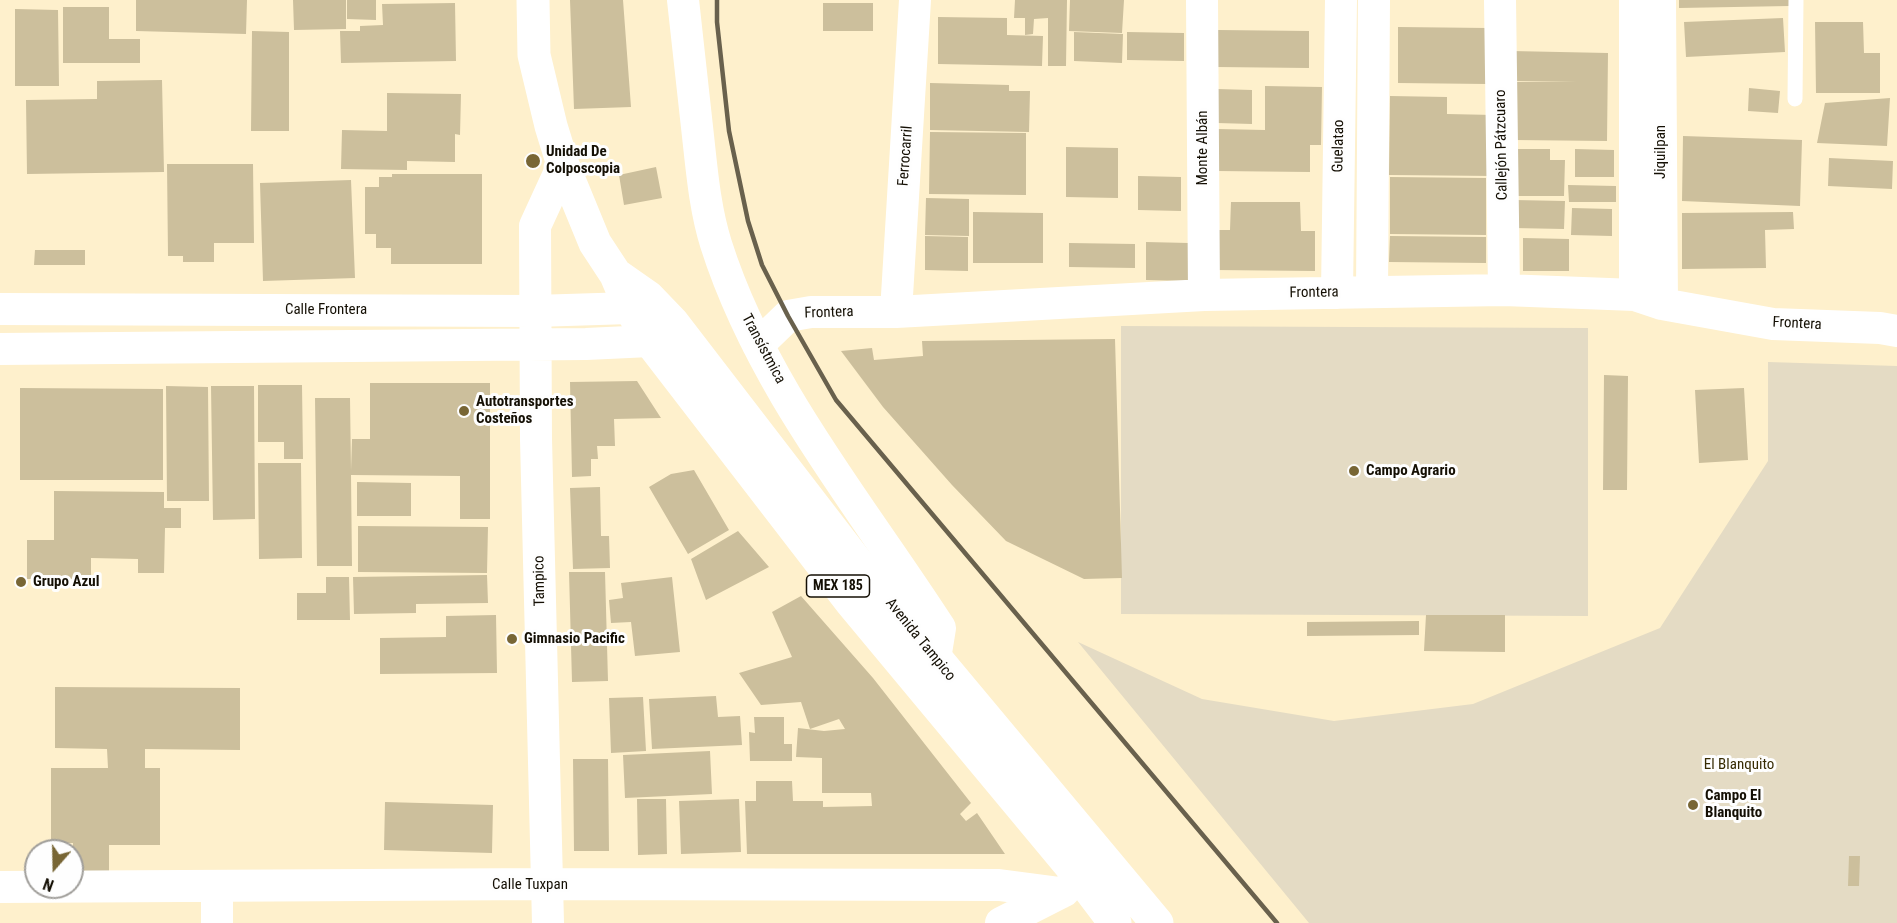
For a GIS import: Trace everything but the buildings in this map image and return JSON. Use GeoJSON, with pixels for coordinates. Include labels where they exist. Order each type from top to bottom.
{"type":"FeatureCollection","features":[{"type":"Feature","properties":{"kind":"main road","name":"Avenida Tampico"},"geometry":{"type":"LineString","coordinates":[[533,0],[534,55],[551,126],[563,165],[595,243],[616,274],[662,332],[935,659],[1115,923]]}},
{"type":"Feature","properties":{"kind":"main road","name":"Avenida Tampico"},"geometry":{"type":"LineString","coordinates":[[662,332],[850,602],[1084,879],[1157,923]]}},
{"type":"Feature","properties":{"kind":"street","name":"Transístmica"},"geometry":{"type":"LineString","coordinates":[[683,0],[704,186],[716,242],[733,291],[758,345],[823,455],[898,562],[940,628],[935,659]]}},
{"type":"Feature","properties":{"kind":"street","name":"Ferrocarril"},"geometry":{"type":"LineString","coordinates":[[896,312],[915,0]]}},
{"type":"Feature","properties":{"kind":"street","name":"Monte Albán"},"geometry":{"type":"LineString","coordinates":[[1202,0],[1204,295]]}},
{"type":"Feature","properties":{"kind":"street","name":"Guelatao"},"geometry":{"type":"LineString","coordinates":[[1337,293],[1341,0]]}},
{"type":"Feature","properties":{"kind":"street"},"geometry":{"type":"LineString","coordinates":[[1372,292],[1374,0]]}},
{"type":"Feature","properties":{"kind":"street","name":"Callejón Pátzcuaro"},"geometry":{"type":"LineString","coordinates":[[1500,0],[1504,290]]}},
{"type":"Feature","properties":{"kind":"street","name":"Jiquilpan"},"geometry":{"type":"LineString","coordinates":[[1635,0],[1648,300]]}},
{"type":"Feature","properties":{"kind":"street","name":"Jiquilpan"},"geometry":{"type":"LineString","coordinates":[[1648,300],[1660,0]]}},
{"type":"Feature","properties":{"kind":"street","name":"Tampico"},"geometry":{"type":"LineString","coordinates":[[548,923],[536,439],[535,226],[563,165]]}},
{"type":"Feature","properties":{"kind":"street","name":"Frontera"},"geometry":{"type":"LineString","coordinates":[[758,345],[788,316],[811,312],[896,312],[1204,295],[1372,292],[1504,290],[1648,300],[1773,324],[1891,327]]}},
{"type":"Feature","properties":{"kind":"street","name":"Calle Frontera"},"geometry":{"type":"LineString","coordinates":[[0,309],[535,311],[639,302]]}},
{"type":"Feature","properties":{"kind":"street"},"geometry":{"type":"LineString","coordinates":[[0,349],[536,346],[662,332]]}},
{"type":"Feature","properties":{"kind":"street"},"geometry":{"type":"LineString","coordinates":[[1001,923],[1084,879]]}},
{"type":"Feature","properties":{"kind":"street","name":"Calle Tuxpan"},"geometry":{"type":"LineString","coordinates":[[0,887],[547,884],[999,885],[1084,879]]}},
{"type":"Feature","properties":{"kind":"street"},"geometry":{"type":"LineString","coordinates":[[217,887],[217,923]]}},
{"type":"Feature","properties":{"kind":"lane"},"geometry":{"type":"LineString","coordinates":[[1795,99],[1796,0]]}},
{"type":"Feature","properties":{"kind":"green space","name":"Campo Agrario"},"geometry":{"type":"Polygon","coordinates":[[[1121,326],[1588,328],[1588,616],[1121,614],[1121,326]]]}},
{"type":"Feature","properties":{"kind":"green space","name":"El Blanquito"},"geometry":{"type":"Polygon","coordinates":[[[1768,362],[1897,366],[1897,923],[1309,923],[1078,642],[1202,699],[1334,721],[1473,704],[1660,628],[1768,461],[1768,362]]]}},
{"type":"Feature","properties":{"kind":"railway"},"geometry":{"type":"LineString","coordinates":[[717,0],[717,22],[729,131],[748,221],[762,265],[836,400],[1277,923]]}},
{"type":"Feature","properties":{"kind":"place","name":"Unidad De Colposcopia"},"geometry":{"type":"Point","coordinates":[533,161]}},
{"type":"Feature","properties":{"kind":"place","name":"Autotransportes Costeños"},"geometry":{"type":"Point","coordinates":[464,411]}},
{"type":"Feature","properties":{"kind":"place","name":"Campo Agrario"},"geometry":{"type":"Point","coordinates":[1354,471]}},
{"type":"Feature","properties":{"kind":"place","name":"Grupo Azul"},"geometry":{"type":"Point","coordinates":[21,582]}},
{"type":"Feature","properties":{"kind":"place","name":"Gimnasio Pacific"},"geometry":{"type":"Point","coordinates":[512,639]}},
{"type":"Feature","properties":{"kind":"place","name":"Campo El Blanquito"},"geometry":{"type":"Point","coordinates":[1693,805]}}]}
